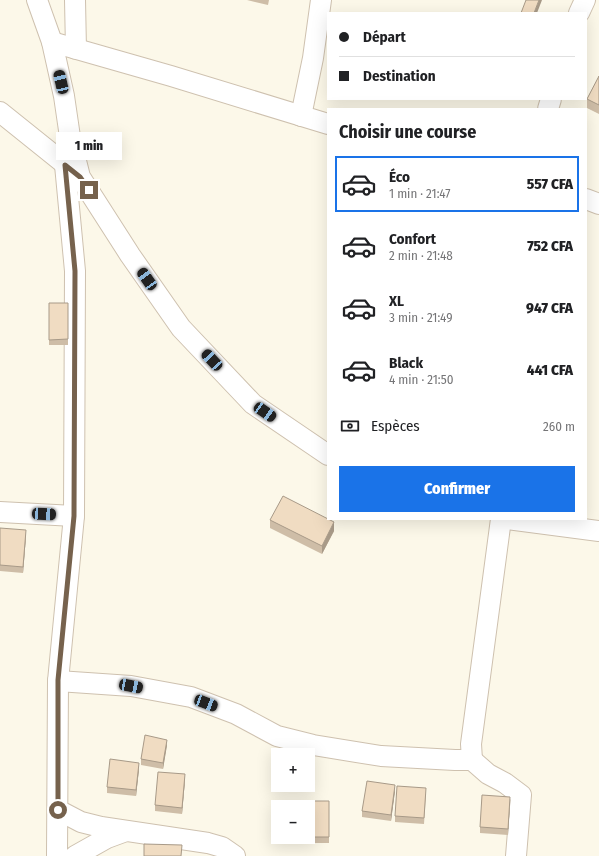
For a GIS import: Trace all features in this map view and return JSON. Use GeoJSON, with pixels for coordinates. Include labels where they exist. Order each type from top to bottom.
{"type":"FeatureCollection","features":[{"type":"Feature","properties":{"kind":"street"},"geometry":{"type":"LineString","coordinates":[[37,0],[52,42],[64,96],[70,137],[80,177],[130,255],[180,328],[253,404],[327,453]]}},
{"type":"Feature","properties":{"kind":"street"},"geometry":{"type":"LineString","coordinates":[[75,0],[76,49]]}},
{"type":"Feature","properties":{"kind":"street"},"geometry":{"type":"LineString","coordinates":[[301,116],[313,58],[321,0]]}},
{"type":"Feature","properties":{"kind":"street"},"geometry":{"type":"LineString","coordinates":[[579,12],[585,0]]}},
{"type":"Feature","properties":{"kind":"street"},"geometry":{"type":"LineString","coordinates":[[52,42],[327,124]]}},
{"type":"Feature","properties":{"kind":"street"},"geometry":{"type":"LineString","coordinates":[[0,112],[80,177]]}},
{"type":"Feature","properties":{"kind":"street"},"geometry":{"type":"LineString","coordinates":[[57,856],[58,680],[74,516],[75,271],[65,165]]}},
{"type":"Feature","properties":{"kind":"street"},"geometry":{"type":"LineString","coordinates":[[587,199],[599,204]]}},
{"type":"Feature","properties":{"kind":"street"},"geometry":{"type":"LineString","coordinates":[[0,512],[74,516]]}},
{"type":"Feature","properties":{"kind":"street"},"geometry":{"type":"LineString","coordinates":[[472,760],[471,744],[501,520]]}},
{"type":"Feature","properties":{"kind":"street"},"geometry":{"type":"LineString","coordinates":[[515,520],[599,531]]}},
{"type":"Feature","properties":{"kind":"street"},"geometry":{"type":"LineString","coordinates":[[58,680],[131,686],[191,697],[236,714],[277,736],[313,745],[381,756],[472,760],[488,774],[505,783],[521,795],[516,856]]}},
{"type":"Feature","properties":{"kind":"street"},"geometry":{"type":"LineString","coordinates":[[58,810],[81,822],[101,827],[208,843],[222,847],[235,856]]}},
{"type":"Feature","properties":{"kind":"street"},"geometry":{"type":"LineString","coordinates":[[75,856],[107,838],[128,830]]}},
{"type":"Feature","properties":{"kind":"building"},"geometry":{"type":"Polygon","coordinates":[[[526,0],[539,0],[534,12],[521,12],[526,0]]]}},
{"type":"Feature","properties":{"kind":"building"},"geometry":{"type":"Polygon","coordinates":[[[599,76],[599,105],[587,99],[599,76]]]}},
{"type":"Feature","properties":{"kind":"building"},"geometry":{"type":"Polygon","coordinates":[[[49,303],[68,303],[68,339],[49,340],[49,303]]]}},
{"type":"Feature","properties":{"kind":"building"},"geometry":{"type":"Polygon","coordinates":[[[283,496],[327,518],[327,520],[334,522],[322,546],[270,520],[283,496]]]}},
{"type":"Feature","properties":{"kind":"building"},"geometry":{"type":"Polygon","coordinates":[[[0,528],[26,530],[23,567],[0,565],[0,528]]]}},
{"type":"Feature","properties":{"kind":"building"},"geometry":{"type":"Polygon","coordinates":[[[145,735],[167,740],[163,763],[141,759],[145,735]]]}},
{"type":"Feature","properties":{"kind":"building"},"geometry":{"type":"Polygon","coordinates":[[[110,759],[139,763],[136,790],[107,787],[110,759]]]}},
{"type":"Feature","properties":{"kind":"building"},"geometry":{"type":"Polygon","coordinates":[[[158,772],[185,774],[182,808],[155,805],[158,772]]]}},
{"type":"Feature","properties":{"kind":"building"},"geometry":{"type":"Polygon","coordinates":[[[367,781],[395,785],[391,815],[362,811],[367,781]]]}},
{"type":"Feature","properties":{"kind":"building"},"geometry":{"type":"Polygon","coordinates":[[[397,786],[426,788],[424,818],[395,816],[397,786]]]}},
{"type":"Feature","properties":{"kind":"building"},"geometry":{"type":"Polygon","coordinates":[[[482,795],[510,797],[508,829],[480,827],[482,795]]]}},
{"type":"Feature","properties":{"kind":"building"},"geometry":{"type":"Polygon","coordinates":[[[315,801],[329,801],[329,837],[315,837],[315,801]]]}},
{"type":"Feature","properties":{"kind":"building"},"geometry":{"type":"Polygon","coordinates":[[[144,844],[182,845],[181,856],[144,856],[144,844]]]}},
{"type":"Feature","properties":{"kind":"route"},"geometry":{"type":"LineString","coordinates":[[58,810],[58,680],[74,516],[75,271],[65,165],[80,177],[89,190]]}}]}
